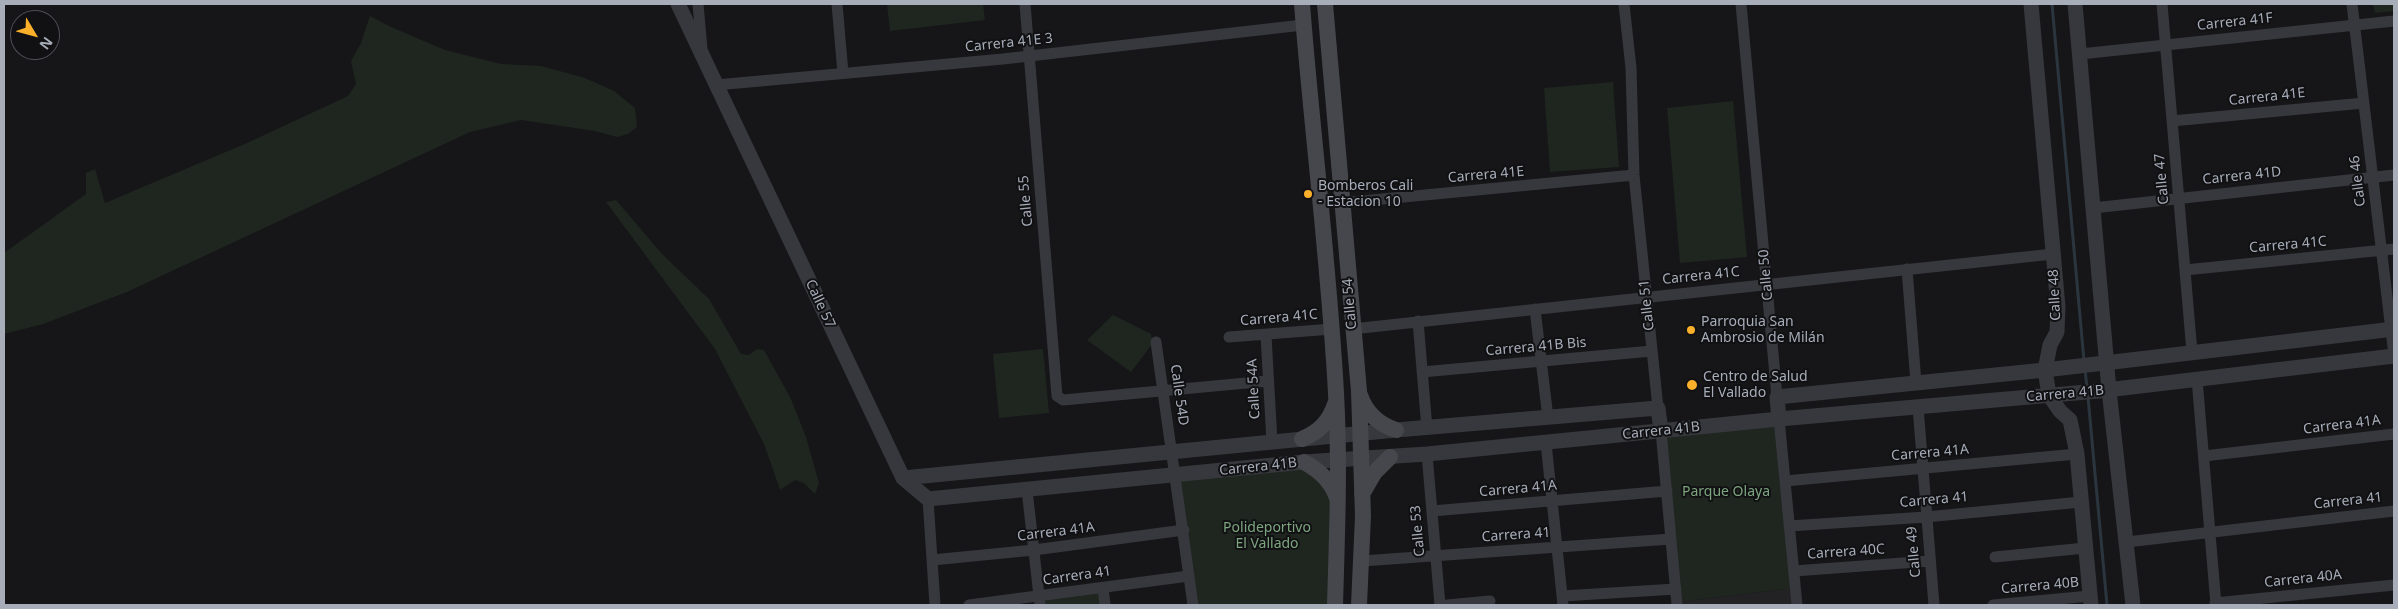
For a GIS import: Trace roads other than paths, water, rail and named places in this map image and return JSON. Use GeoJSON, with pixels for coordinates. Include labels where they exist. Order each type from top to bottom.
{"type":"FeatureCollection","features":[{"type":"Feature","properties":{"kind":"main road","name":"Calle 54"},"geometry":{"type":"LineString","coordinates":[[1302,4],[1332,329],[1336,395],[1338,507],[1334,605]]}},
{"type":"Feature","properties":{"kind":"main road","name":"Calle 54"},"geometry":{"type":"LineString","coordinates":[[1325,4],[1358,391],[1363,516],[1359,605]]}},
{"type":"Feature","properties":{"kind":"main road"},"geometry":{"type":"LineString","coordinates":[[1358,391],[1366,410],[1373,417],[1396,430]]}},
{"type":"Feature","properties":{"kind":"main road"},"geometry":{"type":"LineString","coordinates":[[1302,439],[1325,424],[1333,410],[1336,395]]}},
{"type":"Feature","properties":{"kind":"main road"},"geometry":{"type":"LineString","coordinates":[[1362,494],[1374,472],[1390,457]]}},
{"type":"Feature","properties":{"kind":"main road"},"geometry":{"type":"LineString","coordinates":[[1304,462],[1322,474],[1331,486],[1338,507],[1344,509],[1351,506],[1358,509],[1363,516]]}},
{"type":"Feature","properties":{"kind":"street","name":"Calle 57"},"geometry":{"type":"LineString","coordinates":[[678,4],[903,478],[928,500]]}},
{"type":"Feature","properties":{"kind":"street"},"geometry":{"type":"LineString","coordinates":[[698,4],[703,57]]}},
{"type":"Feature","properties":{"kind":"street"},"geometry":{"type":"LineString","coordinates":[[837,4],[843,73]]}},
{"type":"Feature","properties":{"kind":"street","name":"Calle 55"},"geometry":{"type":"LineString","coordinates":[[1024,4],[1057,396],[1063,400],[1163,392]]}},
{"type":"Feature","properties":{"kind":"street","name":"Calle 51"},"geometry":{"type":"LineString","coordinates":[[1624,4],[1631,68],[1634,175],[1677,605]]}},
{"type":"Feature","properties":{"kind":"street","name":"Calle 50"},"geometry":{"type":"LineString","coordinates":[[1741,4],[1797,605]]}},
{"type":"Feature","properties":{"kind":"street","name":"Calle 48"},"geometry":{"type":"LineString","coordinates":[[2031,4],[2058,307],[2057,332],[2050,345],[2045,370],[2050,395],[2060,411],[2070,420],[2077,454],[2091,601]]}},
{"type":"Feature","properties":{"kind":"street"},"geometry":{"type":"LineString","coordinates":[[2075,4],[2093,208],[2104,390],[2127,542],[2133,605]]}},
{"type":"Feature","properties":{"kind":"street","name":"Calle 47"},"geometry":{"type":"LineString","coordinates":[[2162,4],[2192,352]]}},
{"type":"Feature","properties":{"kind":"street","name":"Calle 46"},"geometry":{"type":"LineString","coordinates":[[2352,4],[2393,329],[2394,356]]}},
{"type":"Feature","properties":{"kind":"street","name":"Carrera 41F"},"geometry":{"type":"LineString","coordinates":[[2080,54],[2394,20]]}},
{"type":"Feature","properties":{"kind":"street","name":"Carrera 41E 3"},"geometry":{"type":"LineString","coordinates":[[716,85],[1029,56],[1303,25]]}},
{"type":"Feature","properties":{"kind":"street","name":"Carrera 41E"},"geometry":{"type":"LineString","coordinates":[[2172,121],[2364,103]]}},
{"type":"Feature","properties":{"kind":"street","name":"Carrera 41E"},"geometry":{"type":"LineString","coordinates":[[1341,204],[1634,175]]}},
{"type":"Feature","properties":{"kind":"street","name":"Carrera 41D"},"geometry":{"type":"LineString","coordinates":[[2093,208],[2394,175]]}},
{"type":"Feature","properties":{"kind":"street","name":"Carrera 41C"},"geometry":{"type":"LineString","coordinates":[[2185,270],[2394,249]]}},
{"type":"Feature","properties":{"kind":"street","name":"Carrera 41C"},"geometry":{"type":"LineString","coordinates":[[1352,329],[1646,296],[2053,254]]}},
{"type":"Feature","properties":{"kind":"street"},"geometry":{"type":"LineString","coordinates":[[1907,269],[1916,383]]}},
{"type":"Feature","properties":{"kind":"street"},"geometry":{"type":"LineString","coordinates":[[1534,309],[1548,418]]}},
{"type":"Feature","properties":{"kind":"street"},"geometry":{"type":"LineString","coordinates":[[1418,321],[1427,429]]}},
{"type":"Feature","properties":{"kind":"street","name":"Carrera 41C"},"geometry":{"type":"LineString","coordinates":[[1229,337],[1332,329]]}},
{"type":"Feature","properties":{"kind":"street","name":"Carrera 41B"},"geometry":{"type":"LineString","coordinates":[[1777,397],[2045,370],[2393,329]]}},
{"type":"Feature","properties":{"kind":"street","name":"Calle 54A"},"geometry":{"type":"LineString","coordinates":[[1266,335],[1272,442]]}},
{"type":"Feature","properties":{"kind":"street","name":"Calle 54D"},"geometry":{"type":"LineString","coordinates":[[1156,342],[1176,475]]}},
{"type":"Feature","properties":{"kind":"street","name":"Carrera 41B Bis"},"geometry":{"type":"LineString","coordinates":[[1422,372],[1652,351]]}},
{"type":"Feature","properties":{"kind":"street","name":"Carrera 41B"},"geometry":{"type":"LineString","coordinates":[[928,500],[1304,462],[1427,454],[1779,419],[2104,390],[2394,356]]}},
{"type":"Feature","properties":{"kind":"street"},"geometry":{"type":"LineString","coordinates":[[2197,379],[2215,604]]}},
{"type":"Feature","properties":{"kind":"street"},"geometry":{"type":"LineString","coordinates":[[1163,392],[1268,381]]}},
{"type":"Feature","properties":{"kind":"street","name":"Calle 49"},"geometry":{"type":"LineString","coordinates":[[1918,407],[1934,605]]}},
{"type":"Feature","properties":{"kind":"street","name":"Carrera 41B"},"geometry":{"type":"LineString","coordinates":[[903,478],[1396,430],[1427,429],[1658,408]]}},
{"type":"Feature","properties":{"kind":"street","name":"Carrera 41A"},"geometry":{"type":"LineString","coordinates":[[2204,456],[2394,434]]}},
{"type":"Feature","properties":{"kind":"street"},"geometry":{"type":"LineString","coordinates":[[1546,442],[1562,601],[1676,589]]}},
{"type":"Feature","properties":{"kind":"street","name":"Calle 53"},"geometry":{"type":"LineString","coordinates":[[1427,454],[1440,605]]}},
{"type":"Feature","properties":{"kind":"street","name":"Carrera 41A"},"geometry":{"type":"LineString","coordinates":[[1785,481],[2077,454]]}},
{"type":"Feature","properties":{"kind":"street"},"geometry":{"type":"LineString","coordinates":[[1176,475],[1193,605]]}},
{"type":"Feature","properties":{"kind":"street"},"geometry":{"type":"LineString","coordinates":[[1027,490],[1040,601]]}},
{"type":"Feature","properties":{"kind":"street","name":"Carrera 41A"},"geometry":{"type":"LineString","coordinates":[[1432,511],[1667,491]]}},
{"type":"Feature","properties":{"kind":"street"},"geometry":{"type":"LineString","coordinates":[[928,500],[935,605]]}},
{"type":"Feature","properties":{"kind":"street","name":"Carrera 41"},"geometry":{"type":"LineString","coordinates":[[1789,526],[1926,517],[2081,502]]}},
{"type":"Feature","properties":{"kind":"street","name":"Carrera 41"},"geometry":{"type":"LineString","coordinates":[[2127,542],[2394,511]]}},
{"type":"Feature","properties":{"kind":"street","name":"Carrera 41A"},"geometry":{"type":"LineString","coordinates":[[932,560],[1034,550],[1184,530]]}},
{"type":"Feature","properties":{"kind":"street","name":"Carrera 41"},"geometry":{"type":"LineString","coordinates":[[1362,561],[1671,539]]}},
{"type":"Feature","properties":{"kind":"street"},"geometry":{"type":"LineString","coordinates":[[1995,557],[2085,548]]}},
{"type":"Feature","properties":{"kind":"street","name":"Carrera 40C"},"geometry":{"type":"LineString","coordinates":[[1794,571],[1930,561]]}},
{"type":"Feature","properties":{"kind":"street","name":"Carrera 41"},"geometry":{"type":"LineString","coordinates":[[969,605],[1040,601],[1103,588],[1190,576]]}},
{"type":"Feature","properties":{"kind":"street","name":"Carrera 40A"},"geometry":{"type":"LineString","coordinates":[[2215,604],[2394,585]]}},
{"type":"Feature","properties":{"kind":"street"},"geometry":{"type":"LineString","coordinates":[[1103,588],[1105,605]]}},
{"type":"Feature","properties":{"kind":"street"},"geometry":{"type":"LineString","coordinates":[[1447,605],[1490,601]]}},
{"type":"Feature","properties":{"kind":"street","name":"Carrera 40B"},"geometry":{"type":"LineString","coordinates":[[1993,605],[2091,601]]}},
{"type":"Feature","properties":{"kind":"waterway"},"geometry":{"type":"LineString","coordinates":[[2052,4],[2084,361]]}},
{"type":"Feature","properties":{"kind":"waterway"},"geometry":{"type":"LineString","coordinates":[[2085,369],[2087,388]]}},
{"type":"Feature","properties":{"kind":"waterway"},"geometry":{"type":"LineString","coordinates":[[2088,397],[2107,605]]}},
{"type":"Feature","properties":{"kind":"place","name":"Bomberos Cali - Estacion 10"},"geometry":{"type":"Point","coordinates":[1308,194]}},
{"type":"Feature","properties":{"kind":"place","name":"Parroquia San Ambrosio de Milán"},"geometry":{"type":"Point","coordinates":[1691,330]}},
{"type":"Feature","properties":{"kind":"place","name":"Centro de Salud El Vallado"},"geometry":{"type":"Point","coordinates":[1692,385]}},
{"type":"Feature","properties":{"kind":"park label","name":"Parque Olaya"},"geometry":{"type":"Point","coordinates":[1726,492]}},
{"type":"Feature","properties":{"kind":"park label","name":"Polideportivo El Vallado"},"geometry":{"type":"Point","coordinates":[1267,536]}}]}
